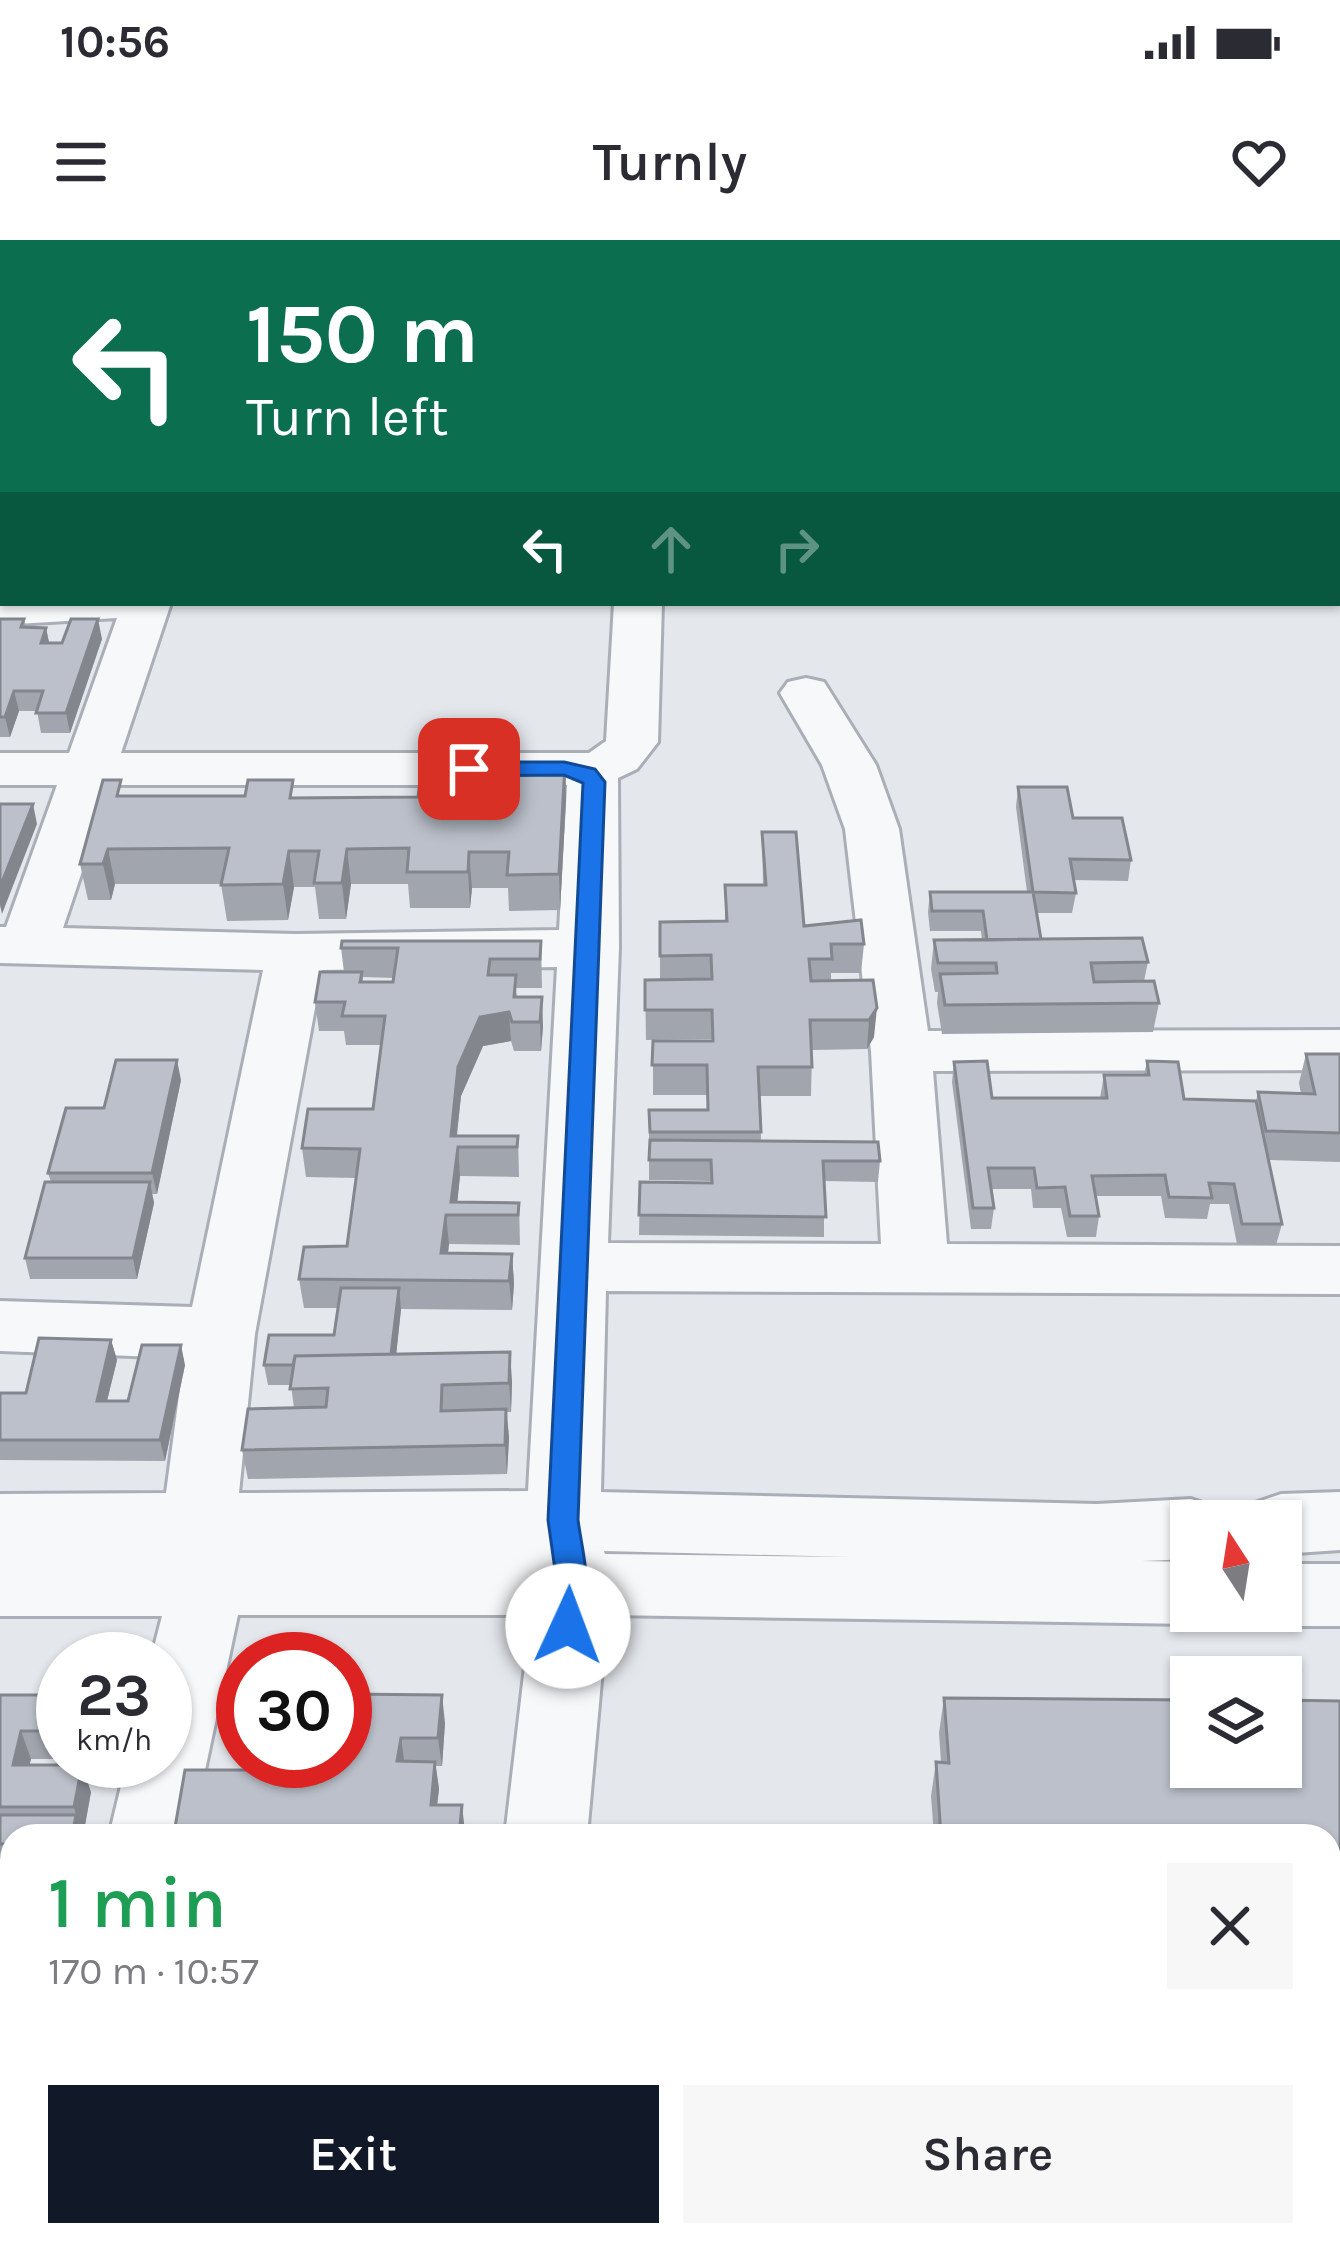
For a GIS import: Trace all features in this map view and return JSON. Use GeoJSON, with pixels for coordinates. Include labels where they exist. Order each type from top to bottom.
{"type":"FeatureCollection","features":[{"type":"Feature","properties":{"kind":"street"},"geometry":{"type":"LineString","coordinates":[[0,610],[71,606]]}},
{"type":"Feature","properties":{"kind":"street"},"geometry":{"type":"LineString","coordinates":[[146,606],[88,770],[14,946],[296,952],[590,948]]}},
{"type":"Feature","properties":{"kind":"street"},"geometry":{"type":"LineString","coordinates":[[587,774],[623,757],[632,742],[638,606]]}},
{"type":"Feature","properties":{"kind":"street"},"geometry":{"type":"LineString","coordinates":[[806,693],[849,765],[872,829],[901,1052],[916,1268]]}},
{"type":"Feature","properties":{"kind":"street"},"geometry":{"type":"LineString","coordinates":[[0,770],[564,769],[587,774],[594,782],[567,1552],[547,1824]]}},
{"type":"Feature","properties":{"kind":"street"},"geometry":{"type":"LineString","coordinates":[[152,1824],[203,1554],[221,1334],[296,952]]}},
{"type":"Feature","properties":{"kind":"street"},"geometry":{"type":"LineString","coordinates":[[901,1052],[1340,1050]]}},
{"type":"Feature","properties":{"kind":"street"},"geometry":{"type":"LineString","coordinates":[[574,1268],[1340,1270]]}},
{"type":"Feature","properties":{"kind":"street"},"geometry":{"type":"LineString","coordinates":[[0,1326],[221,1334]]}},
{"type":"Feature","properties":{"kind":"street"},"geometry":{"type":"LineString","coordinates":[[1302,1523],[1340,1521]]}},
{"type":"Feature","properties":{"kind":"street"},"geometry":{"type":"LineString","coordinates":[[0,1524],[203,1554]]}},
{"type":"Feature","properties":{"kind":"street"},"geometry":{"type":"LineString","coordinates":[[0,1585],[203,1554],[567,1552],[1170,1530]]}},
{"type":"Feature","properties":{"kind":"street"},"geometry":{"type":"LineString","coordinates":[[567,1552],[1170,1592]]}},
{"type":"Feature","properties":{"kind":"street"},"geometry":{"type":"LineString","coordinates":[[1302,1594],[1340,1595]]}},
{"type":"Feature","properties":{"kind":"building"},"geometry":{"type":"Polygon","coordinates":[[[0,619],[24,619],[21,627],[46,628],[41,643],[62,643],[71,619],[98,619],[66,713],[36,713],[43,691],[14,691],[5,717],[0,717],[0,619]]]}},
{"type":"Feature","properties":{"kind":"building"},"geometry":{"type":"Polygon","coordinates":[[[518,763],[565,763],[559,874],[507,875],[509,852],[469,852],[468,872],[407,872],[409,848],[347,849],[342,883],[314,883],[319,851],[289,851],[283,884],[221,885],[229,848],[108,849],[103,864],[80,864],[103,780],[121,780],[117,796],[245,796],[248,780],[293,780],[290,798],[418,797],[422,765],[473,765],[471,796],[516,796],[518,763]]]}},
{"type":"Feature","properties":{"kind":"building"},"geometry":{"type":"Polygon","coordinates":[[[1018,787],[1067,787],[1073,818],[1122,818],[1131,860],[1070,859],[1076,893],[1033,892],[1018,787]]]}},
{"type":"Feature","properties":{"kind":"building"},"geometry":{"type":"Polygon","coordinates":[[[0,804],[33,804],[0,887],[0,804]]]}},
{"type":"Feature","properties":{"kind":"building"},"geometry":{"type":"Polygon","coordinates":[[[762,832],[796,832],[804,926],[861,920],[864,944],[831,944],[832,959],[809,959],[811,981],[873,980],[877,1008],[869,1020],[810,1020],[812,1067],[758,1067],[761,1132],[650,1132],[649,1110],[708,1110],[707,1065],[652,1065],[653,1041],[713,1041],[712,1010],[645,1010],[645,980],[712,979],[711,955],[660,956],[660,922],[727,921],[725,885],[766,885],[762,832]]]}},
{"type":"Feature","properties":{"kind":"building"},"geometry":{"type":"Polygon","coordinates":[[[930,892],[1033,892],[1041,939],[987,940],[983,911],[932,911],[930,892]]]}},
{"type":"Feature","properties":{"kind":"building"},"geometry":{"type":"Polygon","coordinates":[[[1142,938],[1148,962],[1091,963],[1094,982],[1154,981],[1159,1003],[945,1005],[940,974],[997,973],[996,963],[938,963],[934,940],[1142,938]]]}},
{"type":"Feature","properties":{"kind":"building"},"geometry":{"type":"Polygon","coordinates":[[[342,941],[541,941],[540,959],[490,959],[488,975],[516,975],[514,997],[542,997],[540,1022],[512,1022],[509,1012],[480,1017],[458,1067],[451,1136],[518,1136],[517,1147],[458,1147],[451,1202],[519,1203],[518,1215],[446,1215],[441,1253],[512,1254],[509,1281],[299,1279],[304,1247],[347,1246],[360,1149],[302,1148],[308,1109],[373,1109],[385,1016],[342,1016],[345,1002],[315,1002],[320,972],[362,972],[360,982],[393,982],[398,948],[341,948],[342,941]]]}},
{"type":"Feature","properties":{"kind":"building"},"geometry":{"type":"Polygon","coordinates":[[[1306,1054],[1340,1054],[1340,1133],[1266,1131],[1258,1092],[1315,1094],[1306,1054]]]}},
{"type":"Feature","properties":{"kind":"building"},"geometry":{"type":"Polygon","coordinates":[[[116,1060],[177,1060],[152,1173],[48,1173],[66,1108],[104,1108],[116,1060]]]}},
{"type":"Feature","properties":{"kind":"building"},"geometry":{"type":"Polygon","coordinates":[[[987,1061],[992,1098],[1107,1098],[1104,1075],[1149,1075],[1147,1061],[1178,1062],[1184,1099],[1256,1101],[1282,1224],[1242,1224],[1234,1184],[1209,1183],[1212,1198],[1169,1197],[1165,1175],[1092,1176],[1099,1216],[1070,1216],[1065,1187],[1037,1188],[1034,1168],[988,1168],[994,1208],[973,1208],[954,1062],[987,1061]]]}},
{"type":"Feature","properties":{"kind":"building"},"geometry":{"type":"Polygon","coordinates":[[[650,1140],[878,1142],[880,1161],[823,1161],[826,1217],[639,1215],[640,1182],[712,1183],[711,1160],[649,1160],[650,1140]]]}},
{"type":"Feature","properties":{"kind":"building"},"geometry":{"type":"Polygon","coordinates":[[[45,1182],[150,1182],[133,1258],[25,1258],[45,1182]]]}},
{"type":"Feature","properties":{"kind":"building"},"geometry":{"type":"Polygon","coordinates":[[[341,1288],[399,1288],[391,1354],[295,1356],[293,1365],[264,1365],[269,1335],[334,1335],[341,1288]]]}},
{"type":"Feature","properties":{"kind":"building"},"geometry":{"type":"Polygon","coordinates":[[[39,1338],[111,1340],[97,1401],[128,1401],[142,1345],[181,1345],[160,1440],[0,1440],[0,1393],[26,1393],[39,1338]]]}},
{"type":"Feature","properties":{"kind":"building"},"geometry":{"type":"Polygon","coordinates":[[[510,1352],[509,1383],[442,1385],[441,1411],[506,1409],[505,1445],[242,1450],[248,1409],[326,1407],[328,1388],[290,1389],[295,1356],[510,1352]]]}},
{"type":"Feature","properties":{"kind":"building"},"geometry":{"type":"Polygon","coordinates":[[[372,1694],[442,1695],[438,1738],[401,1738],[397,1761],[435,1762],[431,1805],[462,1805],[460,1824],[176,1824],[182,1788],[192,1788],[192,1770],[216,1770],[216,1788],[372,1788],[372,1694]]]}},
{"type":"Feature","properties":{"kind":"building"},"geometry":{"type":"Polygon","coordinates":[[[0,1695],[36,1695],[36,1731],[21,1731],[13,1765],[36,1765],[36,1788],[78,1788],[74,1807],[0,1807],[0,1695]]]}},
{"type":"Feature","properties":{"kind":"building"},"geometry":{"type":"Polygon","coordinates":[[[944,1698],[1170,1700],[1170,1788],[1302,1788],[1302,1700],[1340,1701],[1340,1824],[940,1824],[936,1762],[949,1763],[944,1698]]]}},
{"type":"Feature","properties":{"kind":"building"},"geometry":{"type":"Polygon","coordinates":[[[0,1815],[76,1815],[74,1824],[0,1824],[0,1815]]]}},
{"type":"Feature","properties":{"kind":"route"},"geometry":{"type":"LineString","coordinates":[[469,769],[578,770],[594,782],[563,1520],[572,1584],[568,1626]]}}]}
